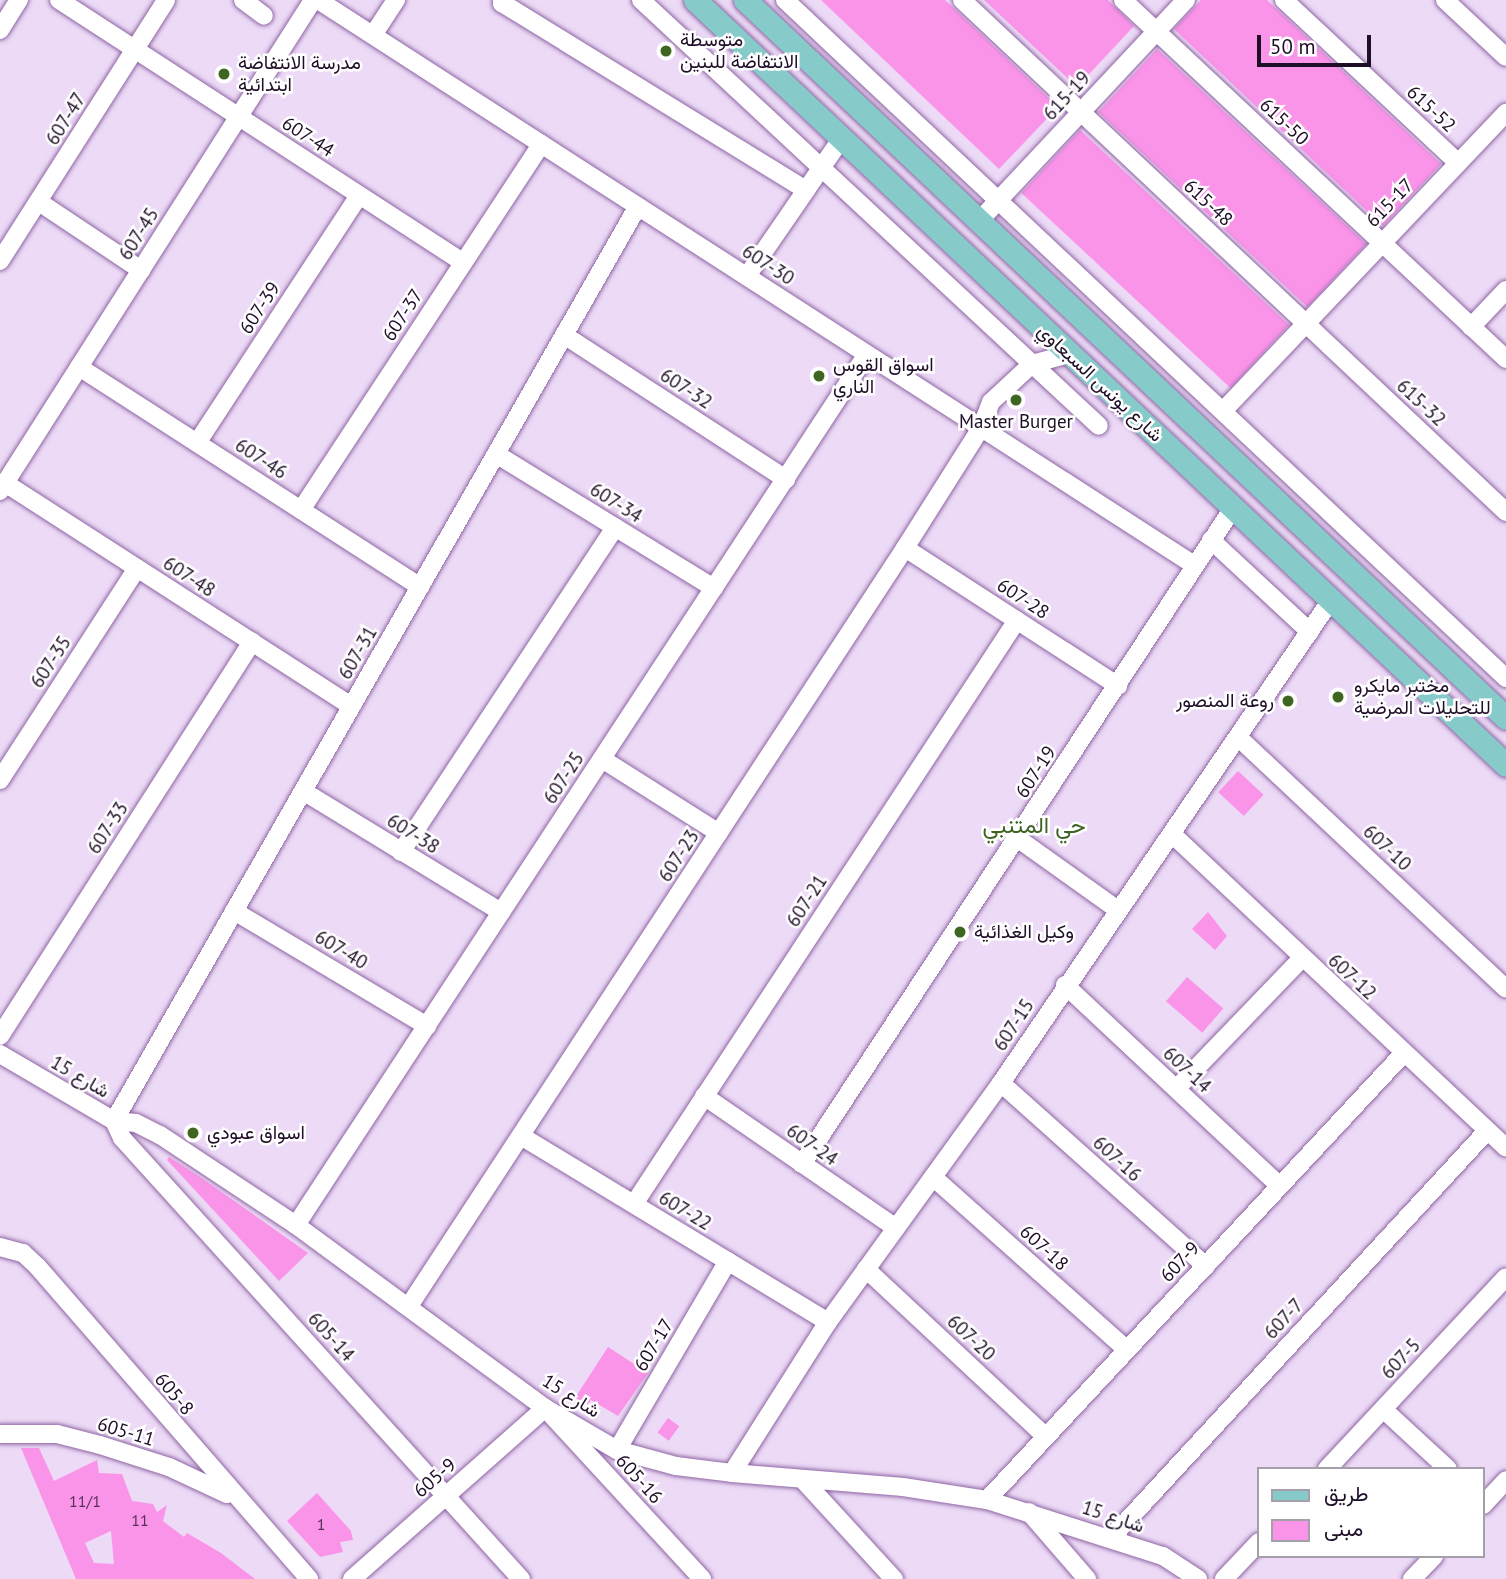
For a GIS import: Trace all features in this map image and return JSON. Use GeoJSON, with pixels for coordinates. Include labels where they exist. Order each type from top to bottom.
{"type":"FeatureCollection","features":[{"type":"Feature","properties":{"kind":"main road","name":"شارع يونس السبعاوي"},"geometry":{"type":"LineString","coordinates":[[695,0],[1506,765]]}},
{"type":"Feature","properties":{"kind":"main road","name":"شارع يونس السبعاوي"},"geometry":{"type":"LineString","coordinates":[[745,0],[1506,718]]}},
{"type":"Feature","properties":{"kind":"main road"},"geometry":{"type":"LineString","coordinates":[[1070,354],[1093,328]]}},
{"type":"Feature","properties":{"kind":"street"},"geometry":{"type":"LineString","coordinates":[[0,30],[19,0]]}},
{"type":"Feature","properties":{"kind":"street","name":"607-44"},"geometry":{"type":"LineString","coordinates":[[59,0],[463,262]]}},
{"type":"Feature","properties":{"kind":"street","name":"607-47"},"geometry":{"type":"LineString","coordinates":[[0,261],[166,0]]}},
{"type":"Feature","properties":{"kind":"street"},"geometry":{"type":"LineString","coordinates":[[243,0],[264,16]]}},
{"type":"Feature","properties":{"kind":"street","name":"607-45"},"geometry":{"type":"LineString","coordinates":[[2,487],[313,0]]}},
{"type":"Feature","properties":{"kind":"street","name":"607-30"},"geometry":{"type":"LineString","coordinates":[[318,0],[1194,565]]}},
{"type":"Feature","properties":{"kind":"street"},"geometry":{"type":"LineString","coordinates":[[373,35],[396,0]]}},
{"type":"Feature","properties":{"kind":"street"},"geometry":{"type":"LineString","coordinates":[[504,0],[502,4],[806,190]]}},
{"type":"Feature","properties":{"kind":"street"},"geometry":{"type":"LineString","coordinates":[[640,0],[1099,426]]}},
{"type":"Feature","properties":{"kind":"street"},"geometry":{"type":"LineString","coordinates":[[785,0],[1506,678]]}},
{"type":"Feature","properties":{"kind":"street","name":"615-48"},"geometry":{"type":"LineString","coordinates":[[962,0],[1306,324]]}},
{"type":"Feature","properties":{"kind":"street","name":"615-50"},"geometry":{"type":"LineString","coordinates":[[1123,0],[1506,359]]}},
{"type":"Feature","properties":{"kind":"street","name":"615-19"},"geometry":{"type":"LineString","coordinates":[[979,221],[1186,0]]}},
{"type":"Feature","properties":{"kind":"street","name":"615-52"},"geometry":{"type":"LineString","coordinates":[[1284,0],[1458,163]]}},
{"type":"Feature","properties":{"kind":"street"},"geometry":{"type":"LineString","coordinates":[[1446,0],[1506,57]]}},
{"type":"Feature","properties":{"kind":"street","name":"615-17"},"geometry":{"type":"LineString","coordinates":[[1223,411],[1506,113]]}},
{"type":"Feature","properties":{"kind":"street"},"geometry":{"type":"LineString","coordinates":[[747,276],[842,138]]}},
{"type":"Feature","properties":{"kind":"street","name":"607-37"},"geometry":{"type":"LineString","coordinates":[[301,510],[541,144]]}},
{"type":"Feature","properties":{"kind":"street","name":"607-39"},"geometry":{"type":"LineString","coordinates":[[197,443],[359,195]]}},
{"type":"Feature","properties":{"kind":"street"},"geometry":{"type":"LineString","coordinates":[[39,202],[141,270]]}},
{"type":"Feature","properties":{"kind":"street","name":"607-31"},"geometry":{"type":"LineString","coordinates":[[114,1121],[638,206]]}},
{"type":"Feature","properties":{"kind":"street"},"geometry":{"type":"LineString","coordinates":[[1471,327],[1506,290]]}},
{"type":"Feature","properties":{"kind":"street","name":"615-32"},"geometry":{"type":"LineString","coordinates":[[1306,324],[1506,512]]}},
{"type":"Feature","properties":{"kind":"street","name":"607-32"},"geometry":{"type":"LineString","coordinates":[[564,335],[786,479]]}},
{"type":"Feature","properties":{"kind":"street","name":"607-25"},"geometry":{"type":"LineString","coordinates":[[296,1225],[867,354]]}},
{"type":"Feature","properties":{"kind":"street"},"geometry":{"type":"LineString","coordinates":[[1032,363],[1070,354]]}},
{"type":"Feature","properties":{"kind":"street","name":"607-23"},"geometry":{"type":"LineString","coordinates":[[409,1306],[905,548],[981,428],[991,402],[1032,363]]}},
{"type":"Feature","properties":{"kind":"street","name":"607-46"},"geometry":{"type":"LineString","coordinates":[[79,367],[420,587]]}},
{"type":"Feature","properties":{"kind":"street","name":"607-34"},"geometry":{"type":"LineString","coordinates":[[496,454],[714,588]]}},
{"type":"Feature","properties":{"kind":"street","name":"607-48"},"geometry":{"type":"LineString","coordinates":[[2,487],[137,568],[351,706]]}},
{"type":"Feature","properties":{"kind":"street","name":"607-19"},"geometry":{"type":"LineString","coordinates":[[802,1164],[1233,508]]}},
{"type":"Feature","properties":{"kind":"street"},"geometry":{"type":"LineString","coordinates":[[401,852],[615,527]]}},
{"type":"Feature","properties":{"kind":"street"},"geometry":{"type":"LineString","coordinates":[[1211,540],[1310,632]]}},
{"type":"Feature","properties":{"kind":"street","name":"607-28"},"geometry":{"type":"LineString","coordinates":[[905,548],[1118,685]]}},
{"type":"Feature","properties":{"kind":"street","name":"607-35"},"geometry":{"type":"LineString","coordinates":[[0,779],[137,568]]}},
{"type":"Feature","properties":{"kind":"street","name":"607-15"},"geometry":{"type":"LineString","coordinates":[[732,1473],[828,1322],[1001,1083],[1065,985],[1239,738],[1331,600]]}},
{"type":"Feature","properties":{"kind":"street","name":"607-21"},"geometry":{"type":"LineString","coordinates":[[634,1204],[1017,620]]}},
{"type":"Feature","properties":{"kind":"street","name":"607-33"},"geometry":{"type":"LineString","coordinates":[[0,1036],[251,642]]}},
{"type":"Feature","properties":{"kind":"street","name":"607-10"},"geometry":{"type":"LineString","coordinates":[[1239,738],[1504,982]]}},
{"type":"Feature","properties":{"kind":"street"},"geometry":{"type":"LineString","coordinates":[[602,759],[719,834]]}},
{"type":"Feature","properties":{"kind":"street","name":"607-38"},"geometry":{"type":"LineString","coordinates":[[303,791],[501,912]]}},
{"type":"Feature","properties":{"kind":"street","name":"607-12"},"geometry":{"type":"LineString","coordinates":[[1172,834],[1301,959],[1506,1148]]}},
{"type":"Feature","properties":{"kind":"street"},"geometry":{"type":"LineString","coordinates":[[1017,838],[1118,910]]}},
{"type":"Feature","properties":{"kind":"street","name":"607-40"},"geometry":{"type":"LineString","coordinates":[[234,911],[426,1026]]}},
{"type":"Feature","properties":{"kind":"street"},"geometry":{"type":"LineString","coordinates":[[1177,1088],[1301,959]]}},
{"type":"Feature","properties":{"kind":"street","name":"607-14"},"geometry":{"type":"LineString","coordinates":[[1065,985],[1280,1186]]}},
{"type":"Feature","properties":{"kind":"street","name":"شارع 15"},"geometry":{"type":"LineString","coordinates":[[0,1054],[114,1121],[136,1122],[160,1135],[296,1225],[545,1408],[617,1450],[676,1466],[805,1482],[903,1487],[987,1500],[1112,1537],[1163,1556],[1198,1579]]}},
{"type":"Feature","properties":{"kind":"street","name":"607-9"},"geometry":{"type":"LineString","coordinates":[[987,1500],[1404,1054]]}},
{"type":"Feature","properties":{"kind":"street","name":"607-16"},"geometry":{"type":"LineString","coordinates":[[1001,1083],[1206,1266]]}},
{"type":"Feature","properties":{"kind":"street","name":"607-24"},"geometry":{"type":"LineString","coordinates":[[704,1096],[896,1228]]}},
{"type":"Feature","properties":{"kind":"street","name":"605-14"},"geometry":{"type":"LineString","coordinates":[[114,1121],[122,1138],[521,1579]]}},
{"type":"Feature","properties":{"kind":"street","name":"607-7"},"geometry":{"type":"LineString","coordinates":[[1112,1537],[1487,1130]]}},
{"type":"Feature","properties":{"kind":"street","name":"607-22"},"geometry":{"type":"LineString","coordinates":[[521,1136],[828,1322]]}},
{"type":"Feature","properties":{"kind":"street","name":"607-18"},"geometry":{"type":"LineString","coordinates":[[933,1177],[1127,1350]]}},
{"type":"Feature","properties":{"kind":"street","name":"605-8"},"geometry":{"type":"LineString","coordinates":[[0,1247],[23,1253],[37,1266],[233,1496],[309,1579]]}},
{"type":"Feature","properties":{"kind":"street","name":"607-17"},"geometry":{"type":"LineString","coordinates":[[617,1450],[728,1261]]}},
{"type":"Feature","properties":{"kind":"street","name":"607-20"},"geometry":{"type":"LineString","coordinates":[[866,1269],[1046,1437]]}},
{"type":"Feature","properties":{"kind":"street","name":"607-5"},"geometry":{"type":"LineString","coordinates":[[1329,1467],[1506,1277]]}},
{"type":"Feature","properties":{"kind":"street","name":"605-9"},"geometry":{"type":"LineString","coordinates":[[352,1579],[545,1408]]}},
{"type":"Feature","properties":{"kind":"street","name":"605-16"},"geometry":{"type":"LineString","coordinates":[[545,1408],[702,1579]]}},
{"type":"Feature","properties":{"kind":"street"},"geometry":{"type":"LineString","coordinates":[[1383,1409],[1446,1467]]}},
{"type":"Feature","properties":{"kind":"street","name":"605-11"},"geometry":{"type":"LineString","coordinates":[[0,1434],[57,1434],[100,1445],[169,1466],[233,1496]]}},
{"type":"Feature","properties":{"kind":"street"},"geometry":{"type":"LineString","coordinates":[[1485,1502],[1506,1479]]}},
{"type":"Feature","properties":{"kind":"street"},"geometry":{"type":"LineString","coordinates":[[805,1482],[894,1579]]}},
{"type":"Feature","properties":{"kind":"street"},"geometry":{"type":"LineString","coordinates":[[1029,1512],[1087,1579]]}},
{"type":"Feature","properties":{"kind":"street"},"geometry":{"type":"LineString","coordinates":[[1224,1579],[1258,1543]]}},
{"type":"Feature","properties":{"kind":"street"},"geometry":{"type":"LineString","coordinates":[[1412,1579],[1432,1558]]}},
{"type":"Feature","properties":{"kind":"building"},"geometry":{"type":"Polygon","coordinates":[[[821,0],[945,0],[1058,107],[999,169],[821,0]]]}},
{"type":"Feature","properties":{"kind":"building"},"geometry":{"type":"Polygon","coordinates":[[[984,0],[1108,0],[1134,26],[1077,87],[984,0]]]}},
{"type":"Feature","properties":{"kind":"building"},"geometry":{"type":"Polygon","coordinates":[[[1201,0],[1267,0],[1441,164],[1383,226],[1174,29],[1201,0]]]}},
{"type":"Feature","properties":{"kind":"building"},"geometry":{"type":"Polygon","coordinates":[[[1157,49],[1366,244],[1308,307],[1098,112],[1157,49]]]}},
{"type":"Feature","properties":{"kind":"building"},"geometry":{"type":"Polygon","coordinates":[[[1080,130],[1289,325],[1231,388],[1021,193],[1080,130]]]}},
{"type":"Feature","properties":{"kind":"building"},"geometry":{"type":"Polygon","coordinates":[[[1238,771],[1264,795],[1244,816],[1218,792],[1238,771]]]}},
{"type":"Feature","properties":{"kind":"building"},"geometry":{"type":"Polygon","coordinates":[[[1208,912],[1227,936],[1215,950],[1192,929],[1208,912]]]}},
{"type":"Feature","properties":{"kind":"building"},"geometry":{"type":"Polygon","coordinates":[[[1187,977],[1223,1008],[1202,1033],[1166,1001],[1187,977]]]}},
{"type":"Feature","properties":{"kind":"building"},"geometry":{"type":"Polygon","coordinates":[[[169,1157],[308,1253],[279,1281],[167,1160],[169,1157]]]}},
{"type":"Feature","properties":{"kind":"building"},"geometry":{"type":"Polygon","coordinates":[[[608,1347],[648,1373],[618,1416],[591,1400],[586,1408],[573,1401],[608,1347]]]}},
{"type":"Feature","properties":{"kind":"building"},"geometry":{"type":"Polygon","coordinates":[[[668,1418],[679,1426],[669,1441],[657,1433],[668,1418]]]}},
{"type":"Feature","properties":{"kind":"building"},"geometry":{"type":"Polygon","coordinates":[[[21,1448],[39,1448],[54,1481],[97,1460],[99,1473],[122,1474],[132,1501],[153,1504],[157,1512],[167,1505],[163,1521],[184,1537],[187,1533],[221,1553],[255,1579],[76,1579],[21,1448]],[[111,1531],[85,1543],[94,1563],[114,1564],[111,1531]]]}},
{"type":"Feature","properties":{"kind":"building"},"geometry":{"type":"Polygon","coordinates":[[[317,1493],[351,1531],[353,1540],[340,1542],[343,1552],[320,1557],[287,1521],[317,1493]]]}},
{"type":"Feature","properties":{"kind":"place","name":"متوسطة الانتفاضة للبنين"},"geometry":{"type":"Point","coordinates":[666,51]}},
{"type":"Feature","properties":{"kind":"place","name":"مدرسة الانتفاضة ابتدائية"},"geometry":{"type":"Point","coordinates":[224,74]}},
{"type":"Feature","properties":{"kind":"place","name":"اسواق القوس الناري"},"geometry":{"type":"Point","coordinates":[819,376]}},
{"type":"Feature","properties":{"kind":"place","name":"Master Burger"},"geometry":{"type":"Point","coordinates":[1016,400]}},
{"type":"Feature","properties":{"kind":"place","name":"مختبر مايكرو للتحليلات المرضية"},"geometry":{"type":"Point","coordinates":[1338,697]}},
{"type":"Feature","properties":{"kind":"place","name":"روعة المنصور"},"geometry":{"type":"Point","coordinates":[1288,701]}},
{"type":"Feature","properties":{"kind":"place","name":"وكيل الغذائية"},"geometry":{"type":"Point","coordinates":[960,932]}},
{"type":"Feature","properties":{"kind":"place","name":"اسواق عبودي"},"geometry":{"type":"Point","coordinates":[193,1133]}},
{"type":"Feature","properties":{"kind":"district","name":"حي المتنبي"},"geometry":{"type":"Point","coordinates":[1034,825]}}]}
